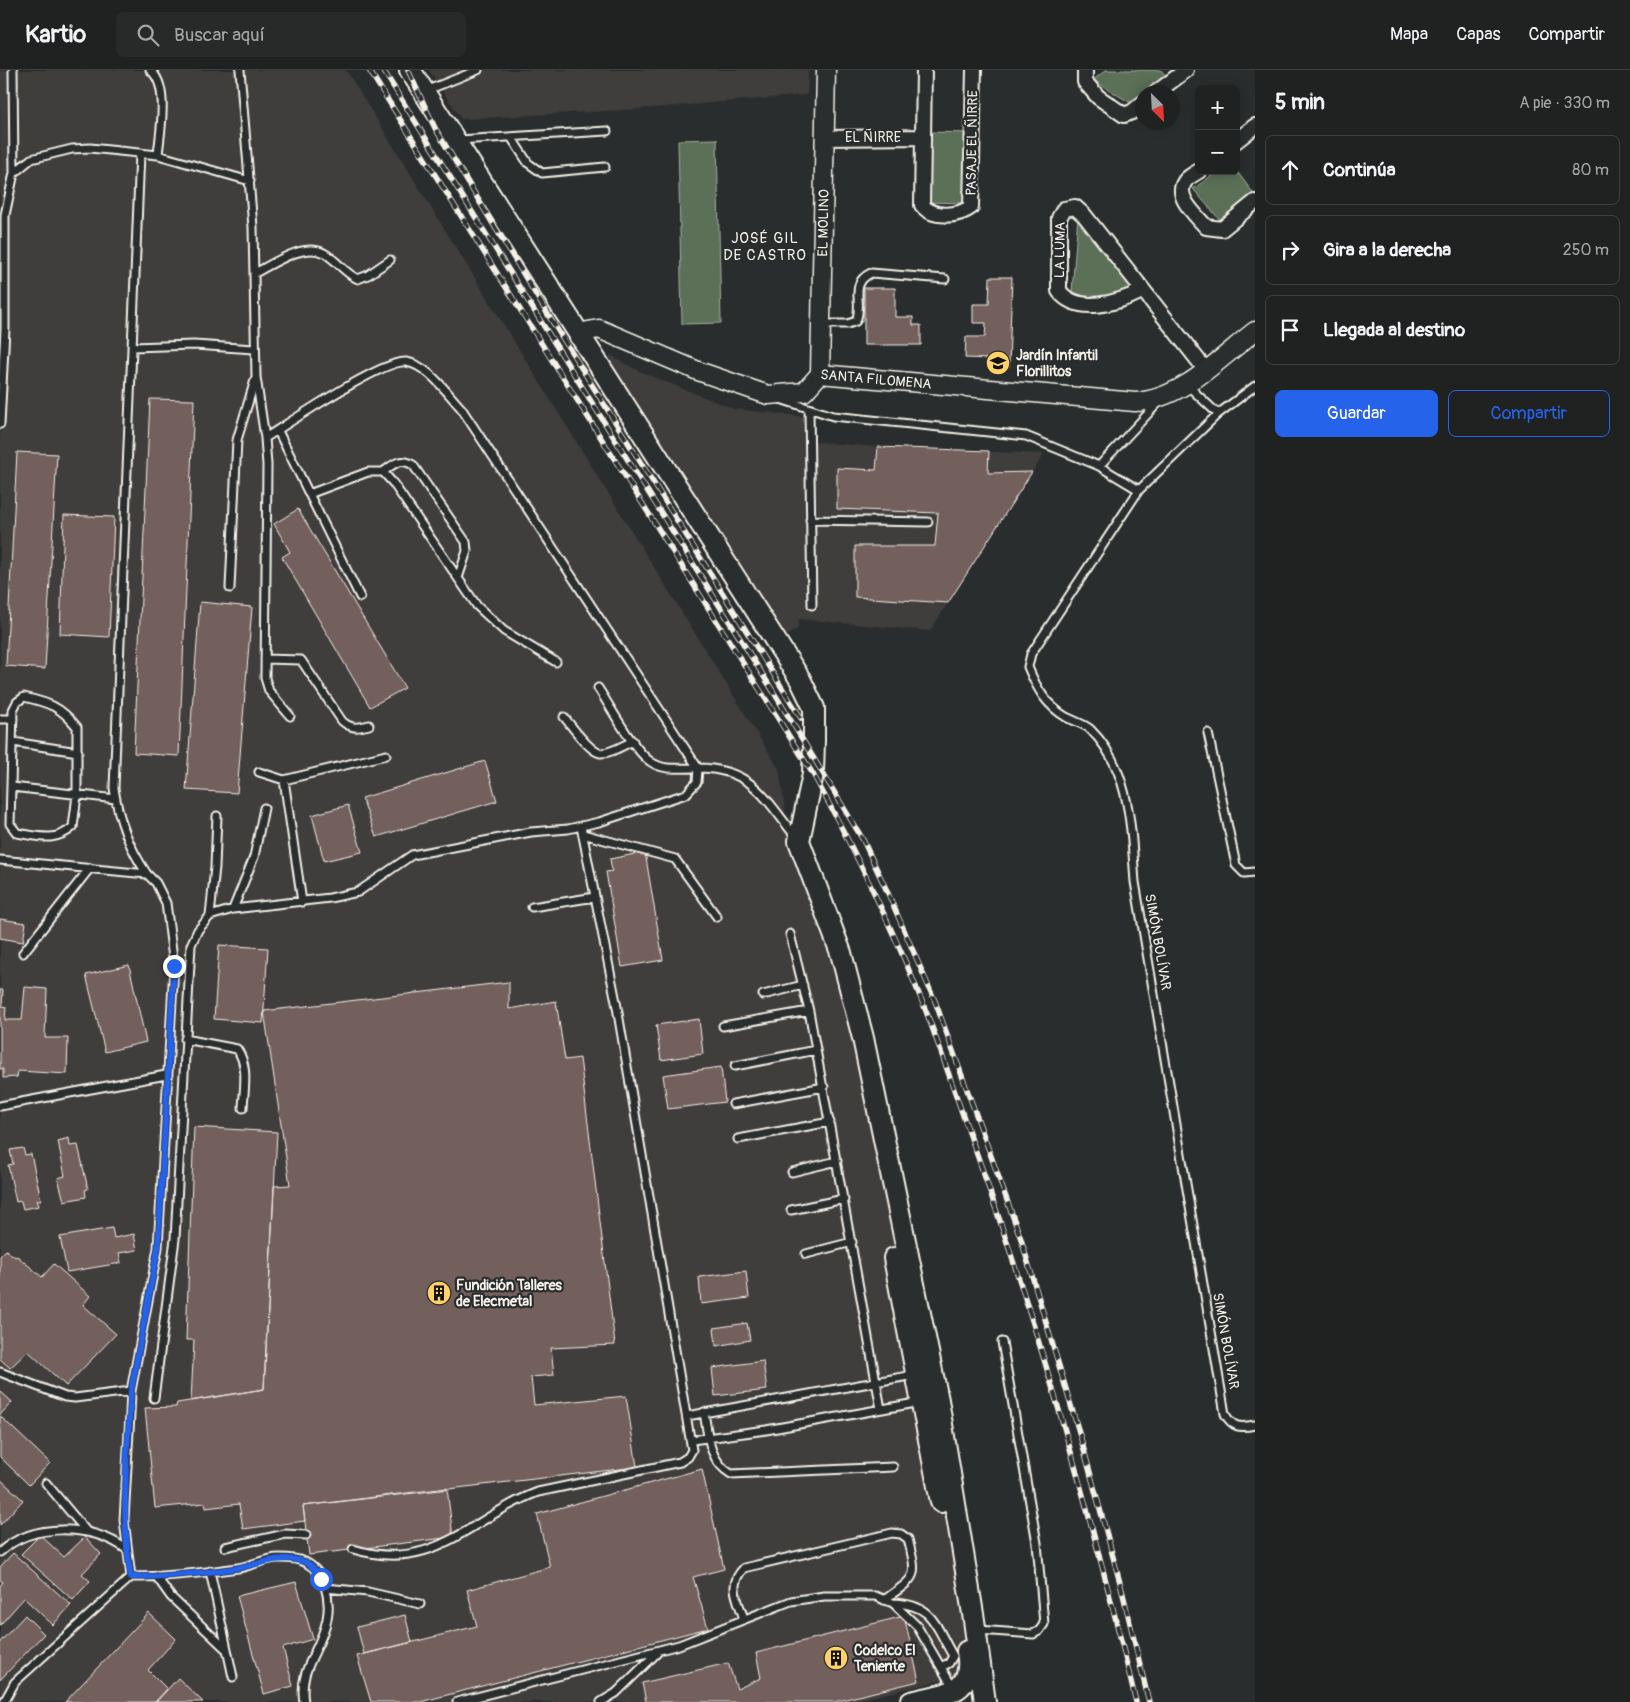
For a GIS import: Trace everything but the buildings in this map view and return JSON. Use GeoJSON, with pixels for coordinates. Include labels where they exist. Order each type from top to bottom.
{"type":"FeatureCollection","features":[{"type":"Feature","properties":{"kind":"main road"},"geometry":{"type":"LineString","coordinates":[[410,70],[579,337],[800,679],[814,708],[813,774],[799,841],[850,980],[882,1132],[924,1373],[975,1630],[984,1694]]}},
{"type":"Feature","properties":{"kind":"main road"},"geometry":{"type":"LineString","coordinates":[[911,1702],[958,1691],[968,1675],[969,1663],[930,1401]]}},
{"type":"Feature","properties":{"kind":"street","name":"EL MOLINO"},"geometry":{"type":"LineString","coordinates":[[820,374],[826,70]]}},
{"type":"Feature","properties":{"kind":"street","name":"PASAJE EL ÑIRRE"},"geometry":{"type":"LineString","coordinates":[[924,70],[922,205],[933,214],[960,214],[971,207],[974,70]]}},
{"type":"Feature","properties":{"kind":"street"},"geometry":{"type":"LineString","coordinates":[[1085,70],[1085,82],[1116,112],[1124,115],[1135,110]]}},
{"type":"Feature","properties":{"kind":"street"},"geometry":{"type":"LineString","coordinates":[[1167,85],[1186,70]]}},
{"type":"Feature","properties":{"kind":"street"},"geometry":{"type":"LineString","coordinates":[[1240,138],[1255,126]]}},
{"type":"Feature","properties":{"kind":"street","name":"EL ÑIRRE"},"geometry":{"type":"LineString","coordinates":[[824,138],[922,137]]}},
{"type":"Feature","properties":{"kind":"street"},"geometry":{"type":"LineString","coordinates":[[1195,174],[1184,182],[1182,189],[1183,198],[1206,227],[1222,229],[1255,202]]}},
{"type":"Feature","properties":{"kind":"street","name":"LA LUMA"},"geometry":{"type":"LineString","coordinates":[[1142,290],[1120,302],[1094,304],[1072,302],[1065,298],[1059,291],[1059,218],[1064,209],[1075,207],[1085,216],[1205,369]]}},
{"type":"Feature","properties":{"kind":"street","name":"SANTA FILOMENA"},"geometry":{"type":"LineString","coordinates":[[579,337],[588,331],[599,329],[698,371],[768,395],[804,392],[820,374],[1150,402],[1186,384],[1255,331]]}},
{"type":"Feature","properties":{"kind":"lane"},"geometry":{"type":"LineString","coordinates":[[0,424],[5,329],[5,215],[14,173],[13,70]]}},
{"type":"Feature","properties":{"kind":"lane"},"geometry":{"type":"LineString","coordinates":[[150,70],[156,74],[162,92],[158,155]]}},
{"type":"Feature","properties":{"kind":"lane"},"geometry":{"type":"LineString","coordinates":[[240,70],[250,181],[255,273],[254,349],[256,377],[266,438],[266,684],[290,716]]}},
{"type":"Feature","properties":{"kind":"lane"},"geometry":{"type":"LineString","coordinates":[[424,92],[478,70]]}},
{"type":"Feature","properties":{"kind":"lane"},"geometry":{"type":"LineString","coordinates":[[454,140],[607,131]]}},
{"type":"Feature","properties":{"kind":"lane"},"geometry":{"type":"LineString","coordinates":[[510,137],[528,163],[542,174],[605,167]]}},
{"type":"Feature","properties":{"kind":"lane"},"geometry":{"type":"LineString","coordinates":[[14,173],[31,159],[72,149],[90,148],[158,155],[250,181]]}},
{"type":"Feature","properties":{"kind":"lane"},"geometry":{"type":"LineString","coordinates":[[131,1577],[126,1549],[124,1520],[131,1391],[158,1248],[166,1075],[174,966],[166,903],[156,884],[135,856],[116,799],[140,153]]}},
{"type":"Feature","properties":{"kind":"lane"},"geometry":{"type":"LineString","coordinates":[[255,273],[299,252],[314,250],[324,253],[350,275],[358,279],[368,275],[390,260]]}},
{"type":"Feature","properties":{"kind":"lane"},"geometry":{"type":"LineString","coordinates":[[821,324],[856,321],[859,283],[863,277],[872,273],[945,280]]}},
{"type":"Feature","properties":{"kind":"lane"},"geometry":{"type":"LineString","coordinates":[[132,347],[194,345],[254,349]]}},
{"type":"Feature","properties":{"kind":"lane"},"geometry":{"type":"LineString","coordinates":[[154,1398],[174,1248],[191,945],[198,930],[210,916],[233,909],[302,902],[358,892],[412,855],[532,832],[581,826],[686,794],[696,782],[698,768],[461,408],[419,367],[405,362],[370,373],[266,438]]}},
{"type":"Feature","properties":{"kind":"lane"},"geometry":{"type":"LineString","coordinates":[[230,588],[237,440],[256,377]]}},
{"type":"Feature","properties":{"kind":"lane"},"geometry":{"type":"LineString","coordinates":[[1186,384],[1218,414]]}},
{"type":"Feature","properties":{"kind":"lane"},"geometry":{"type":"LineString","coordinates":[[768,395],[833,416],[1026,436],[1050,444],[1098,466],[1139,490],[1218,414],[1255,386]]}},
{"type":"Feature","properties":{"kind":"lane"},"geometry":{"type":"LineString","coordinates":[[1098,466],[1164,396]]}},
{"type":"Feature","properties":{"kind":"lane"},"geometry":{"type":"LineString","coordinates":[[809,409],[812,605]]}},
{"type":"Feature","properties":{"kind":"lane"},"geometry":{"type":"LineString","coordinates":[[278,430],[360,597]]}},
{"type":"Feature","properties":{"kind":"lane"},"geometry":{"type":"LineString","coordinates":[[309,494],[368,472],[383,472],[398,461],[406,461],[413,465],[419,473],[466,542],[467,551],[458,578]]}},
{"type":"Feature","properties":{"kind":"lane"},"geometry":{"type":"LineString","coordinates":[[383,472],[393,483],[477,606],[504,631],[556,662]]}},
{"type":"Feature","properties":{"kind":"lane","name":"SIMÓN BOLÍVAR"},"geometry":{"type":"LineString","coordinates":[[1139,490],[1031,654],[1028,667],[1042,697],[1053,709],[1088,727],[1100,740],[1113,758],[1122,784],[1129,809],[1135,882],[1225,1414],[1231,1424],[1239,1428],[1255,1425]]}},
{"type":"Feature","properties":{"kind":"lane"},"geometry":{"type":"LineString","coordinates":[[810,520],[928,522]]}},
{"type":"Feature","properties":{"kind":"lane"},"geometry":{"type":"LineString","coordinates":[[265,659],[301,660],[342,721],[348,726],[355,728],[368,725]]}},
{"type":"Feature","properties":{"kind":"lane"},"geometry":{"type":"LineString","coordinates":[[598,688],[643,757],[660,768],[698,768],[725,771],[753,784],[799,841]]}},
{"type":"Feature","properties":{"kind":"lane"},"geometry":{"type":"LineString","coordinates":[[24,697],[50,703],[66,713],[77,727],[77,795],[73,827],[64,835],[54,838],[17,833],[10,824],[13,719],[13,710],[17,702],[24,697]]}},
{"type":"Feature","properties":{"kind":"lane"},"geometry":{"type":"LineString","coordinates":[[564,717],[591,748],[598,753],[606,752],[633,741]]}},
{"type":"Feature","properties":{"kind":"lane"},"geometry":{"type":"LineString","coordinates":[[0,719],[13,719]]}},
{"type":"Feature","properties":{"kind":"lane"},"geometry":{"type":"LineString","coordinates":[[1208,732],[1236,865],[1244,873],[1255,872]]}},
{"type":"Feature","properties":{"kind":"lane"},"geometry":{"type":"LineString","coordinates":[[13,742],[78,752]]}},
{"type":"Feature","properties":{"kind":"lane"},"geometry":{"type":"LineString","coordinates":[[259,772],[284,780],[386,754]]}},
{"type":"Feature","properties":{"kind":"lane"},"geometry":{"type":"LineString","coordinates":[[284,780],[302,902]]}},
{"type":"Feature","properties":{"kind":"lane"},"geometry":{"type":"LineString","coordinates":[[12,788],[116,799]]}},
{"type":"Feature","properties":{"kind":"lane"},"geometry":{"type":"LineString","coordinates":[[233,909],[254,857],[264,808]]}},
{"type":"Feature","properties":{"kind":"lane"},"geometry":{"type":"LineString","coordinates":[[210,916],[216,867],[217,816]]}},
{"type":"Feature","properties":{"kind":"lane"},"geometry":{"type":"LineString","coordinates":[[353,1549],[386,1557],[430,1550],[469,1530],[499,1510],[538,1492],[680,1462],[688,1457],[692,1450],[692,1440],[616,1007],[581,826]]}},
{"type":"Feature","properties":{"kind":"lane"},"geometry":{"type":"LineString","coordinates":[[583,834],[675,859],[718,917]]}},
{"type":"Feature","properties":{"kind":"lane"},"geometry":{"type":"LineString","coordinates":[[0,860],[147,874]]}},
{"type":"Feature","properties":{"kind":"lane"},"geometry":{"type":"LineString","coordinates":[[23,953],[90,868]]}},
{"type":"Feature","properties":{"kind":"lane"},"geometry":{"type":"LineString","coordinates":[[532,907],[595,897]]}},
{"type":"Feature","properties":{"kind":"lane"},"geometry":{"type":"LineString","coordinates":[[790,934],[809,1011],[824,1087],[881,1409]]}},
{"type":"Feature","properties":{"kind":"lane"},"geometry":{"type":"LineString","coordinates":[[763,994],[803,985]]}},
{"type":"Feature","properties":{"kind":"lane"},"geometry":{"type":"LineString","coordinates":[[723,1026],[809,1011]]}},
{"type":"Feature","properties":{"kind":"lane"},"geometry":{"type":"LineString","coordinates":[[185,1039],[237,1049],[242,1057],[245,1069],[243,1108]]}},
{"type":"Feature","properties":{"kind":"lane"},"geometry":{"type":"LineString","coordinates":[[735,1066],[816,1050]]}},
{"type":"Feature","properties":{"kind":"lane"},"geometry":{"type":"LineString","coordinates":[[0,1106],[166,1075]]}},
{"type":"Feature","properties":{"kind":"lane"},"geometry":{"type":"LineString","coordinates":[[733,1104],[824,1087]]}},
{"type":"Feature","properties":{"kind":"lane"},"geometry":{"type":"LineString","coordinates":[[738,1139],[830,1122]]}},
{"type":"Feature","properties":{"kind":"lane"},"geometry":{"type":"LineString","coordinates":[[792,1172],[837,1162]]}},
{"type":"Feature","properties":{"kind":"lane"},"geometry":{"type":"LineString","coordinates":[[791,1210],[844,1199]]}},
{"type":"Feature","properties":{"kind":"lane"},"geometry":{"type":"LineString","coordinates":[[806,1254],[852,1242]]}},
{"type":"Feature","properties":{"kind":"lane"},"geometry":{"type":"LineString","coordinates":[[975,1630],[1033,1634],[1039,1631],[1044,1624],[1037,1543],[1002,1342]]}},
{"type":"Feature","properties":{"kind":"lane"},"geometry":{"type":"LineString","coordinates":[[0,1372],[65,1397],[75,1398],[131,1391]]}},
{"type":"Feature","properties":{"kind":"lane"},"geometry":{"type":"LineString","coordinates":[[687,1416],[924,1373]]}},
{"type":"Feature","properties":{"kind":"lane"},"geometry":{"type":"LineString","coordinates":[[692,1440],[766,1430],[930,1401]]}},
{"type":"Feature","properties":{"kind":"lane"},"geometry":{"type":"LineString","coordinates":[[704,1412],[713,1456],[723,1469],[731,1474],[893,1467]]}},
{"type":"Feature","properties":{"kind":"lane"},"geometry":{"type":"LineString","coordinates":[[46,1483],[87,1532]]}},
{"type":"Feature","properties":{"kind":"lane"},"geometry":{"type":"LineString","coordinates":[[0,1552],[14,1540],[30,1534],[62,1530],[87,1532],[114,1541],[126,1549]]}},
{"type":"Feature","properties":{"kind":"lane"},"geometry":{"type":"LineString","coordinates":[[744,1619],[734,1587],[736,1576],[744,1568],[892,1533],[902,1534],[908,1539],[915,1573],[911,1580],[884,1600]]}},
{"type":"Feature","properties":{"kind":"lane"},"geometry":{"type":"LineString","coordinates":[[225,1547],[285,1534],[306,1536]]}},
{"type":"Feature","properties":{"kind":"lane"},"geometry":{"type":"LineString","coordinates":[[4,1702],[15,1682],[131,1577],[210,1572],[240,1568],[277,1558],[304,1561],[316,1570],[327,1596],[327,1618],[321,1638],[304,1675],[302,1687],[304,1702]]}},
{"type":"Feature","properties":{"kind":"lane"},"geometry":{"type":"LineString","coordinates":[[210,1572],[233,1677]]}},
{"type":"Feature","properties":{"kind":"lane"},"geometry":{"type":"LineString","coordinates":[[156,1576],[171,1596],[227,1650]]}},
{"type":"Feature","properties":{"kind":"lane"},"geometry":{"type":"LineString","coordinates":[[325,1588],[368,1592],[420,1604]]}},
{"type":"Feature","properties":{"kind":"lane"},"geometry":{"type":"LineString","coordinates":[[457,1702],[679,1645],[791,1601],[814,1597],[862,1596],[894,1603],[910,1604],[932,1616],[953,1656],[949,1663],[941,1666]]}},
{"type":"Feature","properties":{"kind":"lane"},"geometry":{"type":"LineString","coordinates":[[894,1603],[917,1626],[958,1691]]}},
{"type":"Feature","properties":{"kind":"lane"},"geometry":{"type":"LineString","coordinates":[[601,1702],[616,1692],[660,1649]]}},
{"type":"Feature","properties":{"kind":"shaded area"},"geometry":{"type":"Polygon","coordinates":[[[0,70],[346,70],[779,769],[791,851],[847,1006],[977,1672],[851,1702],[0,1702],[0,70]]]}},
{"type":"Feature","properties":{"kind":"shaded area"},"geometry":{"type":"Polygon","coordinates":[[[429,70],[808,70],[807,95],[639,109],[461,119],[429,70]]]}},
{"type":"Feature","properties":{"kind":"shaded area"},"geometry":{"type":"Polygon","coordinates":[[[612,355],[641,372],[734,409],[799,416],[803,418],[804,441],[878,447],[1044,454],[930,631],[799,619],[798,628],[781,640],[604,360],[612,355]]]}},
{"type":"Feature","properties":{"kind":"green space"},"geometry":{"type":"Polygon","coordinates":[[[1106,70],[1161,70],[1166,76],[1153,85],[1135,85],[1135,98],[1129,102],[1093,80],[1106,70]]]}},
{"type":"Feature","properties":{"kind":"green space"},"geometry":{"type":"Polygon","coordinates":[[[929,132],[968,133],[966,203],[926,202],[929,132]]]}},
{"type":"Feature","properties":{"kind":"green space"},"geometry":{"type":"Polygon","coordinates":[[[717,139],[721,323],[682,324],[678,140],[717,139]]]}},
{"type":"Feature","properties":{"kind":"green space"},"geometry":{"type":"Polygon","coordinates":[[[1212,175],[1240,175],[1253,193],[1220,220],[1193,189],[1212,175]]]}},
{"type":"Feature","properties":{"kind":"green space"},"geometry":{"type":"Polygon","coordinates":[[[1078,216],[1131,287],[1117,297],[1103,300],[1095,299],[1072,291],[1078,216]]]}},
{"type":"Feature","properties":{"kind":"railway"},"geometry":{"type":"LineString","coordinates":[[369,70],[813,774],[886,918],[931,1023],[998,1214],[1042,1352],[1082,1491],[1136,1702]]}},
{"type":"Feature","properties":{"kind":"railway"},"geometry":{"type":"LineString","coordinates":[[383,70],[773,691],[862,838],[887,891],[935,1001],[1021,1239],[1081,1439],[1122,1590],[1149,1702]]}},
{"type":"Feature","properties":{"kind":"railway"},"geometry":{"type":"LineString","coordinates":[[408,70],[435,128],[550,318],[801,718]]}},
{"type":"Feature","properties":{"kind":"place","name":"Jardín Infantil Florillitos"},"geometry":{"type":"Point","coordinates":[998,363]}},
{"type":"Feature","properties":{"kind":"place","name":"Fundición Talleres de Elecmetal"},"geometry":{"type":"Point","coordinates":[439,1293]}},
{"type":"Feature","properties":{"kind":"place","name":"Codelco El Teniente"},"geometry":{"type":"Point","coordinates":[836,1658]}},
{"type":"Feature","properties":{"kind":"district","name":"JOSÉ GIL DE CASTRO"},"geometry":{"type":"Point","coordinates":[765,246]}},
{"type":"Feature","properties":{"kind":"route"},"geometry":{"type":"LineString","coordinates":[[174,966],[166,1075],[158,1248],[131,1391],[124,1533],[131,1577],[210,1572],[240,1568],[277,1558],[304,1561],[316,1570],[321,1579]]}}]}
